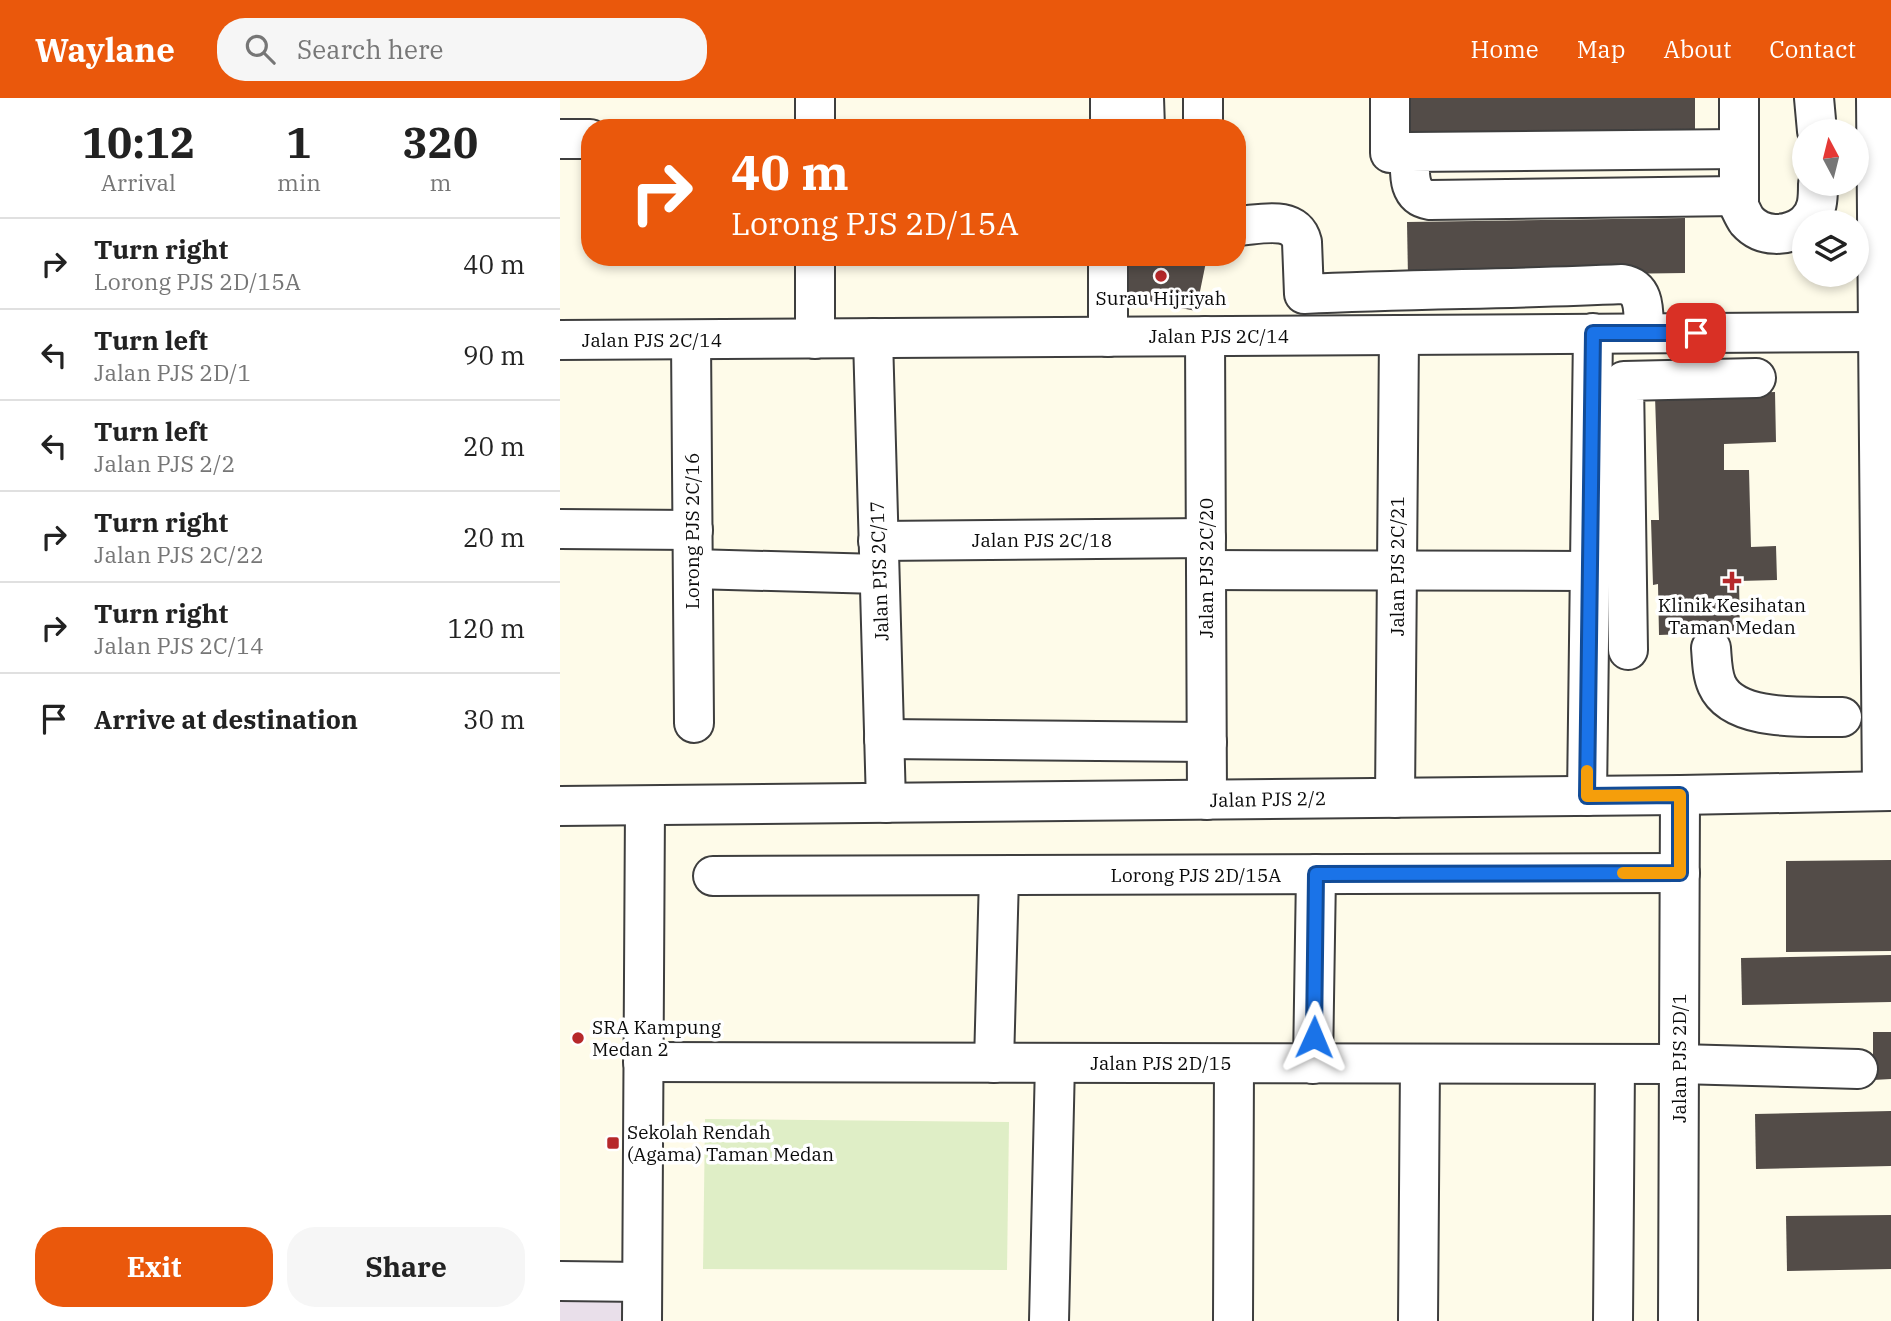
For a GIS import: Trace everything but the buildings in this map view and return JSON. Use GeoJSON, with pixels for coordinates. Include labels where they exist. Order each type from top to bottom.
{"type":"FeatureCollection","features":[{"type":"Feature","properties":{"kind":"street"},"geometry":{"type":"LineString","coordinates":[[815,98],[815,119]]}},
{"type":"Feature","properties":{"kind":"street"},"geometry":{"type":"LineString","coordinates":[[1110,98],[1110,119]]}},
{"type":"Feature","properties":{"kind":"street"},"geometry":{"type":"LineString","coordinates":[[1144,98],[1144,119]]}},
{"type":"Feature","properties":{"kind":"street"},"geometry":{"type":"LineString","coordinates":[[1203,98],[1203,119]]}},
{"type":"Feature","properties":{"kind":"street"},"geometry":{"type":"LineString","coordinates":[[1390,98],[1390,153],[1739,149]]}},
{"type":"Feature","properties":{"kind":"street"},"geometry":{"type":"LineString","coordinates":[[1739,98],[1739,201],[1747,221],[1761,232],[1787,234],[1792,231]]}},
{"type":"Feature","properties":{"kind":"street"},"geometry":{"type":"LineString","coordinates":[[1814,98],[1816,119]]}},
{"type":"Feature","properties":{"kind":"street"},"geometry":{"type":"LineString","coordinates":[[1881,122],[1878,331],[1885,378],[1886,791]]}},
{"type":"Feature","properties":{"kind":"street"},"geometry":{"type":"LineString","coordinates":[[560,139],[581,139]]}},
{"type":"Feature","properties":{"kind":"street"},"geometry":{"type":"LineString","coordinates":[[1410,152],[1412,188],[1423,198],[1430,200],[1739,201]]}},
{"type":"Feature","properties":{"kind":"street"},"geometry":{"type":"LineString","coordinates":[[1246,225],[1282,223],[1296,229],[1302,242],[1304,294],[1622,284],[1636,289],[1640,295],[1644,333]]}},
{"type":"Feature","properties":{"kind":"street"},"geometry":{"type":"LineString","coordinates":[[815,266],[815,339]]}},
{"type":"Feature","properties":{"kind":"street"},"geometry":{"type":"LineString","coordinates":[[1108,266],[1108,337]]}},
{"type":"Feature","properties":{"kind":"street","name":"Jalan PJS 2C/14"},"geometry":{"type":"LineString","coordinates":[[560,340],[1878,331]]}},
{"type":"Feature","properties":{"kind":"street"},"geometry":{"type":"LineString","coordinates":[[1587,796],[1593,333]]}},
{"type":"Feature","properties":{"kind":"street","name":"Jalan PJS 2C/21"},"geometry":{"type":"LineString","coordinates":[[1395,798],[1399,335]]}},
{"type":"Feature","properties":{"kind":"street","name":"Jalan PJS 2C/20"},"geometry":{"type":"LineString","coordinates":[[1205,336],[1207,800]]}},
{"type":"Feature","properties":{"kind":"street","name":"Jalan PJS 2C/17"},"geometry":{"type":"LineString","coordinates":[[873,338],[886,803]]}},
{"type":"Feature","properties":{"kind":"street","name":"Lorong PJS 2C/16"},"geometry":{"type":"LineString","coordinates":[[691,340],[694,723]]}},
{"type":"Feature","properties":{"kind":"street"},"geometry":{"type":"LineString","coordinates":[[1628,650],[1624,381],[1756,378]]}},
{"type":"Feature","properties":{"kind":"street"},"geometry":{"type":"LineString","coordinates":[[560,528],[693,530]]}},
{"type":"Feature","properties":{"kind":"street","name":"Jalan PJS 2C/18"},"geometry":{"type":"LineString","coordinates":[[693,569],[879,557],[1206,554],[1397,570],[1590,571]]}},
{"type":"Feature","properties":{"kind":"street"},"geometry":{"type":"LineString","coordinates":[[1711,648],[1716,685],[1732,702],[1744,708],[1778,716],[1842,716]]}},
{"type":"Feature","properties":{"kind":"street"},"geometry":{"type":"LineString","coordinates":[[884,739],[1207,742]]}},
{"type":"Feature","properties":{"kind":"street","name":"Jalan PJS 2/2"},"geometry":{"type":"LineString","coordinates":[[560,806],[1886,791]]}},
{"type":"Feature","properties":{"kind":"street","name":"Jalan PJS 2D/1"},"geometry":{"type":"LineString","coordinates":[[1678,1321],[1680,795]]}},
{"type":"Feature","properties":{"kind":"street"},"geometry":{"type":"LineString","coordinates":[[642,1321],[645,806]]}},
{"type":"Feature","properties":{"kind":"street","name":"Lorong PJS 2D/15A"},"geometry":{"type":"LineString","coordinates":[[713,876],[1680,873]]}},
{"type":"Feature","properties":{"kind":"street"},"geometry":{"type":"LineString","coordinates":[[1313,1064],[1316,874]]}},
{"type":"Feature","properties":{"kind":"street"},"geometry":{"type":"LineString","coordinates":[[994,1063],[999,876]]}},
{"type":"Feature","properties":{"kind":"street","name":"Jalan PJS 2D/15"},"geometry":{"type":"LineString","coordinates":[[643,1062],[1679,1064],[1858,1069]]}},
{"type":"Feature","properties":{"kind":"street"},"geometry":{"type":"LineString","coordinates":[[1049,1321],[1055,1063]]}},
{"type":"Feature","properties":{"kind":"street"},"geometry":{"type":"LineString","coordinates":[[1233,1321],[1234,1063]]}},
{"type":"Feature","properties":{"kind":"street"},"geometry":{"type":"LineString","coordinates":[[1418,1321],[1420,1064]]}},
{"type":"Feature","properties":{"kind":"street"},"geometry":{"type":"LineString","coordinates":[[1613,1321],[1615,1064]]}},
{"type":"Feature","properties":{"kind":"street"},"geometry":{"type":"LineString","coordinates":[[560,1281],[642,1282]]}},
{"type":"Feature","properties":{"kind":"shaded area"},"geometry":{"type":"Polygon","coordinates":[[[560,1301],[629,1301],[629,1321],[560,1321],[560,1301]]]}},
{"type":"Feature","properties":{"kind":"green space"},"geometry":{"type":"Polygon","coordinates":[[[705,1119],[1009,1122],[1007,1270],[703,1269],[705,1119]]]}},
{"type":"Feature","properties":{"kind":"slow traffic"},"geometry":{"type":"LineString","coordinates":[[1587,771],[1587,796],[1680,795],[1680,873],[1623,873]]}},
{"type":"Feature","properties":{"kind":"place","name":"Surau Hijriyah"},"geometry":{"type":"Point","coordinates":[1161,276]}},
{"type":"Feature","properties":{"kind":"place","name":"Klinik Kesihatan Taman Medan"},"geometry":{"type":"Point","coordinates":[1732,581]}},
{"type":"Feature","properties":{"kind":"place","name":"SRA Kampung Medan 2"},"geometry":{"type":"Point","coordinates":[578,1038]}},
{"type":"Feature","properties":{"kind":"place","name":"Sekolah Rendah (Agama) Taman Medan"},"geometry":{"type":"Point","coordinates":[613,1143]}},
{"type":"Feature","properties":{"kind":"route"},"geometry":{"type":"LineString","coordinates":[[1314,1037],[1316,874],[1680,873],[1680,795],[1587,796],[1593,333],[1696,333]]}}]}
